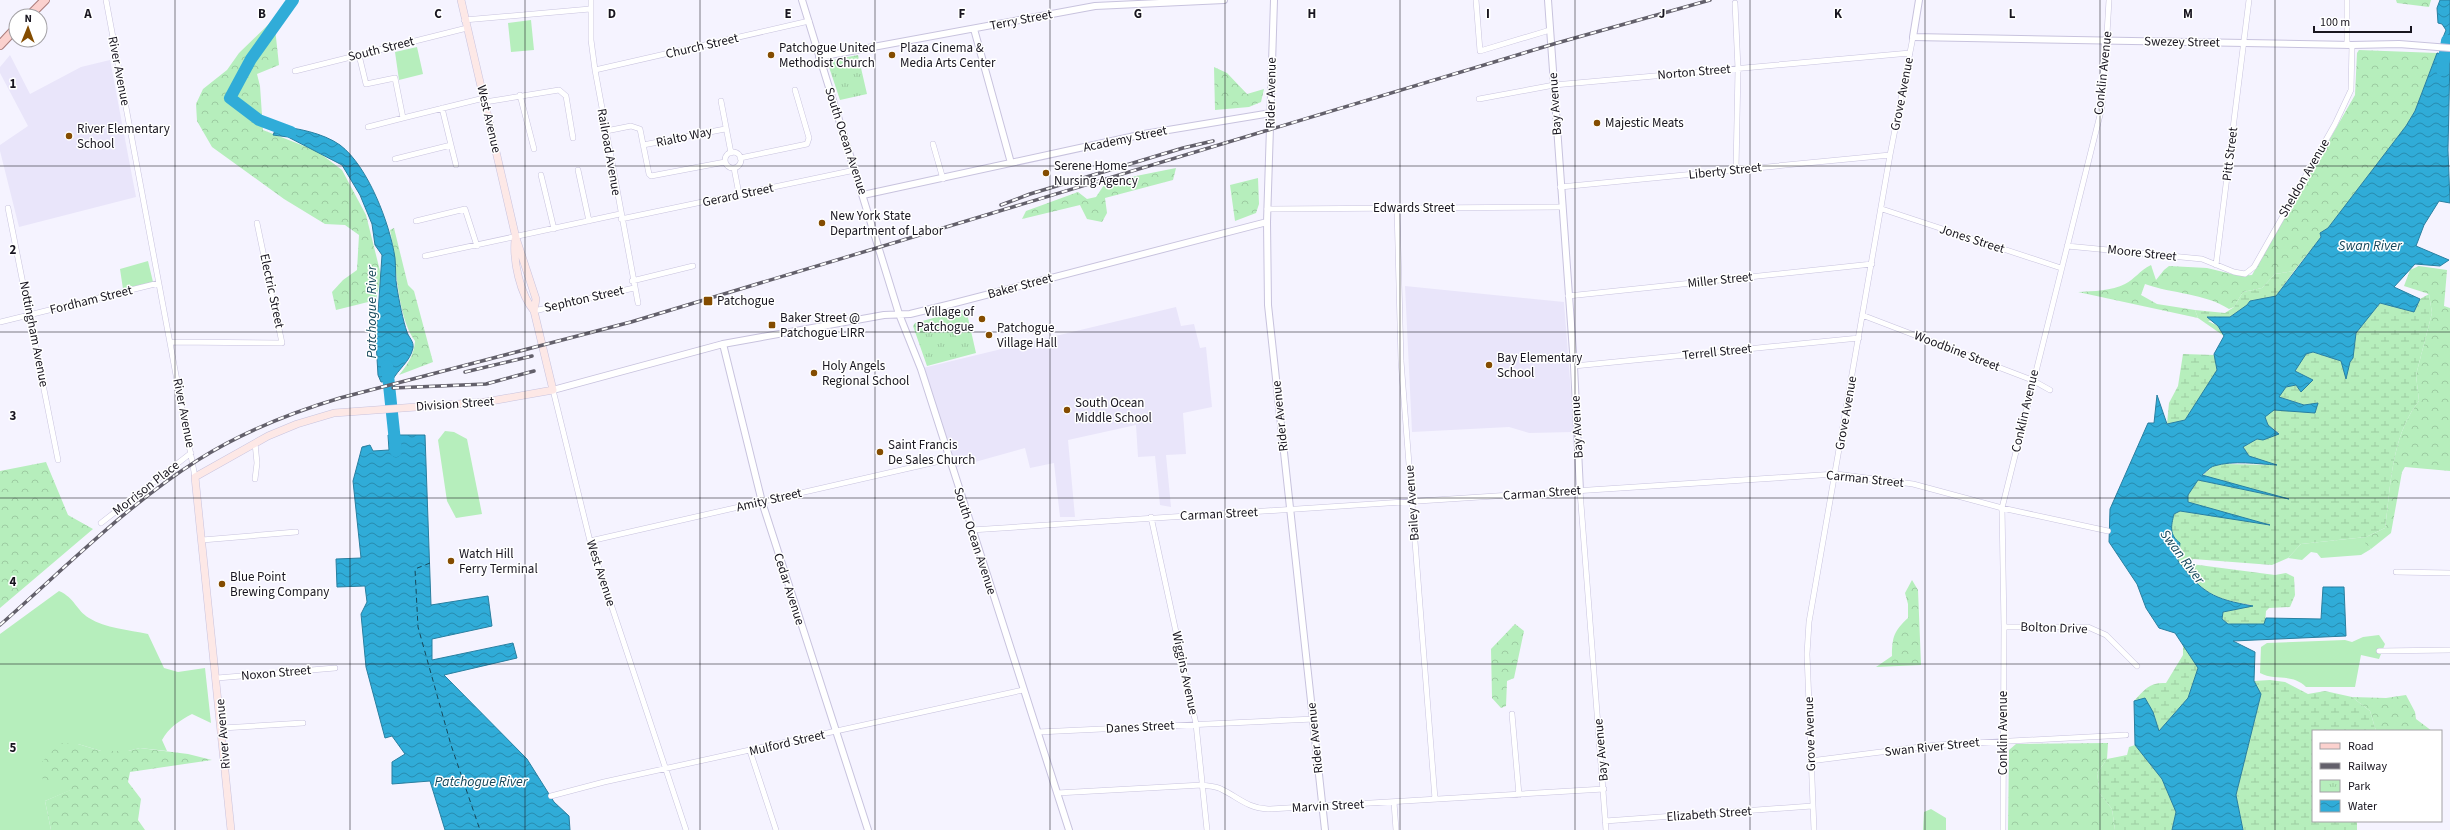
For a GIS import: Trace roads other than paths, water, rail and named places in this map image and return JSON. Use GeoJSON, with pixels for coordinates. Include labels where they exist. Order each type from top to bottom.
{"type":"FeatureCollection","features":[{"type":"Feature","properties":{"kind":"main road"},"geometry":{"type":"LineString","coordinates":[[36,8],[45,0]]}},
{"type":"Feature","properties":{"kind":"main road","name":"West Avenue"},"geometry":{"type":"LineString","coordinates":[[461,0],[464,20],[516,238],[536,299],[534,311],[554,390]]}},
{"type":"Feature","properties":{"kind":"main road"},"geometry":{"type":"LineString","coordinates":[[0,45],[8,36]]}},
{"type":"Feature","properties":{"kind":"main road","name":"Division Street"},"geometry":{"type":"LineString","coordinates":[[195,477],[255,443],[297,424],[334,413],[492,401],[554,390]]}},
{"type":"Feature","properties":{"kind":"main road","name":"River Avenue"},"geometry":{"type":"LineString","coordinates":[[195,477],[217,678],[231,830]]}},
{"type":"Feature","properties":{"kind":"street","name":"River Avenue"},"geometry":{"type":"LineString","coordinates":[[106,0],[192,453],[195,477]]}},
{"type":"Feature","properties":{"kind":"street","name":"Railroad Avenue"},"geometry":{"type":"LineString","coordinates":[[590,0],[595,70],[632,281],[638,303]]}},
{"type":"Feature","properties":{"kind":"street","name":"South Ocean Avenue"},"geometry":{"type":"LineString","coordinates":[[802,0],[899,314],[921,369],[971,530],[1069,830]]}},
{"type":"Feature","properties":{"kind":"street","name":"Terry Street"},"geometry":{"type":"LineString","coordinates":[[819,57],[1095,6],[1224,0]]}},
{"type":"Feature","properties":{"kind":"street","name":"Rider Avenue"},"geometry":{"type":"LineString","coordinates":[[1274,0],[1267,209],[1268,306],[1325,830]]}},
{"type":"Feature","properties":{"kind":"street"},"geometry":{"type":"LineString","coordinates":[[1476,0],[1480,51],[1550,30]]}},
{"type":"Feature","properties":{"kind":"street","name":"Bay Avenue"},"geometry":{"type":"LineString","coordinates":[[1548,0],[1561,207],[1574,366],[1580,491],[1606,830]]}},
{"type":"Feature","properties":{"kind":"street","name":"Grove Avenue"},"geometry":{"type":"LineString","coordinates":[[1814,830],[1810,761],[1807,654],[1809,622],[1860,338],[1862,315],[1882,210],[1890,155],[1919,0]]}},
{"type":"Feature","properties":{"kind":"street","name":"Conklin Avenue"},"geometry":{"type":"LineString","coordinates":[[2003,830],[2002,741],[2004,627],[2002,508],[2032,380],[2102,107],[2105,41],[2109,0]]}},
{"type":"Feature","properties":{"kind":"street","name":"Pitt Street"},"geometry":{"type":"LineString","coordinates":[[2216,265],[2249,0]]}},
{"type":"Feature","properties":{"kind":"street"},"geometry":{"type":"LineString","coordinates":[[2347,0],[2349,45]]}},
{"type":"Feature","properties":{"kind":"street"},"geometry":{"type":"LineString","coordinates":[[1735,3],[1738,68],[1736,169]]}},
{"type":"Feature","properties":{"kind":"street"},"geometry":{"type":"LineString","coordinates":[[464,20],[590,9]]}},
{"type":"Feature","properties":{"kind":"street","name":"Church Street"},"geometry":{"type":"LineString","coordinates":[[595,70],[809,21]]}},
{"type":"Feature","properties":{"kind":"street","name":"South Street"},"geometry":{"type":"LineString","coordinates":[[295,72],[467,28]]}},
{"type":"Feature","properties":{"kind":"street"},"geometry":{"type":"LineString","coordinates":[[974,29],[1011,164]]}},
{"type":"Feature","properties":{"kind":"street","name":"Swezey Street"},"geometry":{"type":"LineString","coordinates":[[1913,37],[2349,45],[2399,44],[2450,48]]}},
{"type":"Feature","properties":{"kind":"street","name":"Sheldon Avenue"},"geometry":{"type":"LineString","coordinates":[[2216,265],[2245,274],[2254,267],[2335,124],[2351,90],[2349,45]]}},
{"type":"Feature","properties":{"kind":"street","name":"Norton Street"},"geometry":{"type":"LineString","coordinates":[[1479,100],[1554,85],[1910,52]]}},
{"type":"Feature","properties":{"kind":"street"},"geometry":{"type":"LineString","coordinates":[[359,55],[366,84],[395,78],[403,118]]}},
{"type":"Feature","properties":{"kind":"street"},"geometry":{"type":"LineString","coordinates":[[368,127],[442,108],[484,100],[559,90],[564,92],[566,96],[573,138]]}},
{"type":"Feature","properties":{"kind":"street"},"geometry":{"type":"LineString","coordinates":[[740,158],[807,144],[809,138],[795,90]]}},
{"type":"Feature","properties":{"kind":"street"},"geometry":{"type":"LineString","coordinates":[[520,95],[534,149]]}},
{"type":"Feature","properties":{"kind":"street"},"geometry":{"type":"LineString","coordinates":[[721,101],[731,153]]}},
{"type":"Feature","properties":{"kind":"street"},"geometry":{"type":"LineString","coordinates":[[442,108],[456,165]]}},
{"type":"Feature","properties":{"kind":"street","name":"Academy Street"},"geometry":{"type":"LineString","coordinates":[[863,195],[1144,134],[1271,113]]}},
{"type":"Feature","properties":{"kind":"street"},"geometry":{"type":"LineString","coordinates":[[606,131],[636,126],[640,129],[648,174],[651,176],[725,162]]}},
{"type":"Feature","properties":{"kind":"street","name":"Rialto Way"},"geometry":{"type":"LineString","coordinates":[[643,145],[725,128]]}},
{"type":"Feature","properties":{"kind":"street"},"geometry":{"type":"LineString","coordinates":[[933,144],[942,179]]}},
{"type":"Feature","properties":{"kind":"street"},"geometry":{"type":"LineString","coordinates":[[395,159],[451,145]]}},
{"type":"Feature","properties":{"kind":"street"},"geometry":{"type":"LineString","coordinates":[[725,162],[726,156],[731,153],[737,154],[740,158]]}},
{"type":"Feature","properties":{"kind":"street","name":"Liberty Street"},"geometry":{"type":"LineString","coordinates":[[1560,187],[1890,155]]}},
{"type":"Feature","properties":{"kind":"street"},"geometry":{"type":"LineString","coordinates":[[734,168],[739,164],[740,158]]}},
{"type":"Feature","properties":{"kind":"street"},"geometry":{"type":"LineString","coordinates":[[725,162],[728,166],[734,168]]}},
{"type":"Feature","properties":{"kind":"street"},"geometry":{"type":"LineString","coordinates":[[734,168],[739,194]]}},
{"type":"Feature","properties":{"kind":"street"},"geometry":{"type":"LineString","coordinates":[[578,170],[589,221]]}},
{"type":"Feature","properties":{"kind":"street","name":"Gerard Street"},"geometry":{"type":"LineString","coordinates":[[424,256],[516,238],[589,221],[739,194],[855,170]]}},
{"type":"Feature","properties":{"kind":"street"},"geometry":{"type":"LineString","coordinates":[[541,176],[554,229]]}},
{"type":"Feature","properties":{"kind":"street","name":"Edwards Street"},"geometry":{"type":"LineString","coordinates":[[1267,209],[1561,207]]}},
{"type":"Feature","properties":{"kind":"street","name":"Nottingham Avenue"},"geometry":{"type":"LineString","coordinates":[[8,208],[58,460]]}},
{"type":"Feature","properties":{"kind":"street","name":"Bailey Avenue"},"geometry":{"type":"LineString","coordinates":[[1397,208],[1401,361],[1435,799]]}},
{"type":"Feature","properties":{"kind":"street"},"geometry":{"type":"LineString","coordinates":[[416,221],[465,209],[477,246]]}},
{"type":"Feature","properties":{"kind":"street","name":"Jones Street"},"geometry":{"type":"LineString","coordinates":[[1882,210],[2061,268]]}},
{"type":"Feature","properties":{"kind":"street","name":"Baker Street"},"geometry":{"type":"LineString","coordinates":[[723,344],[818,326],[899,314],[952,304],[1267,222]]}},
{"type":"Feature","properties":{"kind":"street","name":"Electric Street"},"geometry":{"type":"LineString","coordinates":[[170,342],[282,343],[257,223]]}},
{"type":"Feature","properties":{"kind":"street","name":"Moore Street"},"geometry":{"type":"LineString","coordinates":[[2067,246],[2202,259],[2216,265]]}},
{"type":"Feature","properties":{"kind":"street","name":"Miller Street"},"geometry":{"type":"LineString","coordinates":[[1568,296],[1872,264]]}},
{"type":"Feature","properties":{"kind":"street"},"geometry":{"type":"LineString","coordinates":[[632,281],[693,266]]}},
{"type":"Feature","properties":{"kind":"street","name":"Fordham Street"},"geometry":{"type":"LineString","coordinates":[[0,322],[159,283]]}},
{"type":"Feature","properties":{"kind":"street","name":"Sephton Street"},"geometry":{"type":"LineString","coordinates":[[534,311],[634,288]]}},
{"type":"Feature","properties":{"kind":"street","name":"Woodbine Street"},"geometry":{"type":"LineString","coordinates":[[1862,315],[2032,380],[2050,390]]}},
{"type":"Feature","properties":{"kind":"street","name":"Terrell Street"},"geometry":{"type":"LineString","coordinates":[[1574,366],[1860,338]]}},
{"type":"Feature","properties":{"kind":"street","name":"Division Street"},"geometry":{"type":"LineString","coordinates":[[554,390],[723,344]]}},
{"type":"Feature","properties":{"kind":"street","name":"Cedar Avenue"},"geometry":{"type":"LineString","coordinates":[[723,344],[762,502],[835,732],[868,830]]}},
{"type":"Feature","properties":{"kind":"street","name":"West Avenue"},"geometry":{"type":"LineString","coordinates":[[554,390],[590,541],[686,830]]}},
{"type":"Feature","properties":{"kind":"street"},"geometry":{"type":"LineString","coordinates":[[255,443],[257,463],[255,480]]}},
{"type":"Feature","properties":{"kind":"street","name":"Morrison Place"},"geometry":{"type":"LineString","coordinates":[[101,523],[192,453]]}},
{"type":"Feature","properties":{"kind":"street","name":"Amity Street"},"geometry":{"type":"LineString","coordinates":[[590,541],[949,460]]}},
{"type":"Feature","properties":{"kind":"street","name":"Carman Street"},"geometry":{"type":"LineString","coordinates":[[971,530],[1151,517],[1290,510],[1836,474],[1913,484],[2002,508],[2108,531]]}},
{"type":"Feature","properties":{"kind":"street","name":"Wiggins Avenue"},"geometry":{"type":"LineString","coordinates":[[1151,517],[1196,724],[1206,830]]}},
{"type":"Feature","properties":{"kind":"street"},"geometry":{"type":"LineString","coordinates":[[202,540],[296,532]]}},
{"type":"Feature","properties":{"kind":"street"},"geometry":{"type":"LineString","coordinates":[[2396,572],[2450,573]]}},
{"type":"Feature","properties":{"kind":"street","name":"Bolton Drive"},"geometry":{"type":"LineString","coordinates":[[2004,627],[2088,627],[2106,635],[2137,666]]}},
{"type":"Feature","properties":{"kind":"street"},"geometry":{"type":"LineString","coordinates":[[2379,651],[2450,650]]}},
{"type":"Feature","properties":{"kind":"street","name":"Noxon Street"},"geometry":{"type":"LineString","coordinates":[[217,678],[334,668]]}},
{"type":"Feature","properties":{"kind":"street","name":"Mulford Street"},"geometry":{"type":"LineString","coordinates":[[552,796],[604,782],[667,770],[1023,690]]}},
{"type":"Feature","properties":{"kind":"street"},"geometry":{"type":"LineString","coordinates":[[1512,714],[1519,794]]}},
{"type":"Feature","properties":{"kind":"street","name":"Danes Street"},"geometry":{"type":"LineString","coordinates":[[1038,732],[1314,719]]}},
{"type":"Feature","properties":{"kind":"street"},"geometry":{"type":"LineString","coordinates":[[222,728],[303,723]]}},
{"type":"Feature","properties":{"kind":"street","name":"Swan River Street"},"geometry":{"type":"LineString","coordinates":[[1810,761],[1936,745],[2126,735]]}},
{"type":"Feature","properties":{"kind":"street"},"geometry":{"type":"LineString","coordinates":[[750,751],[776,830]]}},
{"type":"Feature","properties":{"kind":"street","name":"Marvin Street"},"geometry":{"type":"LineString","coordinates":[[1057,794],[1202,785],[1220,788],[1244,804],[1256,808],[1322,807],[1604,789]]}},
{"type":"Feature","properties":{"kind":"street"},"geometry":{"type":"LineString","coordinates":[[1394,802],[1396,830]]}},
{"type":"Feature","properties":{"kind":"street","name":"Elizabeth Street"},"geometry":{"type":"LineString","coordinates":[[1605,821],[1812,806]]}},
{"type":"Feature","properties":{"kind":"water"},"geometry":{"type":"Polygon","coordinates":[[[2440,0],[2450,0],[2450,42],[2442,40],[2446,30],[2442,24],[2438,23],[2437,8],[2440,0]]]}},
{"type":"Feature","properties":{"kind":"water","name":"Swan River"},"geometry":{"type":"Polygon","coordinates":[[[2437,53],[2450,56],[2448,150],[2450,203],[2439,201],[2424,225],[2416,246],[2449,260],[2440,266],[2415,264],[2394,287],[2420,299],[2414,312],[2380,303],[2356,333],[2353,358],[2350,362],[2346,379],[2341,361],[2313,352],[2306,354],[2295,371],[2313,380],[2301,392],[2296,385],[2286,387],[2279,397],[2304,405],[2318,403],[2315,413],[2274,410],[2265,417],[2268,425],[2279,434],[2263,440],[2257,439],[2243,447],[2249,456],[2277,465],[2246,463],[2221,464],[2210,468],[2202,475],[2289,499],[2198,480],[2188,495],[2188,502],[2270,525],[2180,511],[2174,514],[2172,522],[2172,533],[2176,540],[2180,543],[2178,561],[2194,581],[2218,597],[2228,601],[2253,606],[2223,612],[2222,619],[2228,624],[2264,624],[2266,618],[2321,619],[2323,587],[2344,587],[2346,636],[2233,641],[2255,652],[2254,681],[2261,694],[2236,795],[2243,830],[2172,830],[2176,812],[2162,779],[2135,745],[2134,701],[2145,698],[2153,712],[2159,731],[2188,698],[2198,668],[2175,633],[2159,628],[2146,608],[2137,584],[2109,542],[2110,509],[2148,423],[2154,423],[2157,395],[2167,424],[2185,420],[2217,370],[2214,354],[2224,336],[2218,326],[2207,317],[2230,317],[2247,305],[2250,301],[2276,296],[2321,237],[2320,233],[2328,228],[2406,126],[2415,111],[2437,53]]]}},
{"type":"Feature","properties":{"kind":"water"},"geometry":{"type":"Polygon","coordinates":[[[277,126],[310,132],[326,137],[340,145],[350,154],[360,167],[376,197],[383,213],[392,244],[395,258],[396,284],[400,304],[408,334],[413,346],[407,361],[392,381],[381,382],[378,375],[376,342],[382,255],[375,245],[372,224],[360,195],[342,165],[288,137],[273,135],[277,126]]]}},
{"type":"Feature","properties":{"kind":"water","name":"Patchogue River"},"geometry":{"type":"Polygon","coordinates":[[[388,435],[425,435],[431,605],[488,596],[492,626],[432,639],[432,660],[513,643],[517,658],[444,675],[527,759],[554,802],[569,816],[570,830],[445,830],[430,781],[392,784],[392,762],[405,754],[392,736],[385,738],[366,667],[361,614],[367,602],[365,586],[337,587],[336,559],[361,558],[353,481],[362,447],[370,445],[373,451],[389,450],[388,435]]]}},
{"type":"Feature","properties":{"kind":"waterway","name":"Patchogue River"},"geometry":{"type":"LineString","coordinates":[[291,132],[259,120],[230,98],[251,59],[293,0]]}},
{"type":"Feature","properties":{"kind":"waterway","name":"Swan River"},"geometry":{"type":"LineString","coordinates":[[2442,70],[2447,41],[2450,41]]}},
{"type":"Feature","properties":{"kind":"waterway","name":"Patchogue River"},"geometry":{"type":"LineString","coordinates":[[387,366],[396,451]]}},
{"type":"Feature","properties":{"kind":"railway"},"geometry":{"type":"LineString","coordinates":[[0,625],[96,538],[172,477],[215,450],[249,432],[303,410],[340,398],[631,322],[1557,43],[1710,0]]}},
{"type":"Feature","properties":{"kind":"railway"},"geometry":{"type":"LineString","coordinates":[[1001,205],[1030,194],[1183,148],[1213,141]]}},
{"type":"Feature","properties":{"kind":"railway"},"geometry":{"type":"LineString","coordinates":[[465,372],[532,356]]}},
{"type":"Feature","properties":{"kind":"railway"},"geometry":{"type":"LineString","coordinates":[[393,388],[486,384],[534,371]]}},
{"type":"Feature","properties":{"kind":"place","name":"Patchogue United Methodist Church"},"geometry":{"type":"Point","coordinates":[771,55]}},
{"type":"Feature","properties":{"kind":"place","name":"Plaza Cinema & Media Arts Center"},"geometry":{"type":"Point","coordinates":[892,55]}},
{"type":"Feature","properties":{"kind":"place","name":"Majestic Meats"},"geometry":{"type":"Point","coordinates":[1597,123]}},
{"type":"Feature","properties":{"kind":"place","name":"River Elementary School"},"geometry":{"type":"Point","coordinates":[69,136]}},
{"type":"Feature","properties":{"kind":"place","name":"Serene Home Nursing Agency"},"geometry":{"type":"Point","coordinates":[1046,173]}},
{"type":"Feature","properties":{"kind":"place","name":"New York State Department of Labor"},"geometry":{"type":"Point","coordinates":[822,223]}},
{"type":"Feature","properties":{"kind":"place","name":"Patchogue"},"geometry":{"type":"Point","coordinates":[708,301]}},
{"type":"Feature","properties":{"kind":"place","name":"Village of Patchogue"},"geometry":{"type":"Point","coordinates":[982,319]}},
{"type":"Feature","properties":{"kind":"place","name":"Baker Street @ Patchogue LIRR"},"geometry":{"type":"Point","coordinates":[772,325]}},
{"type":"Feature","properties":{"kind":"place","name":"Patchogue Village Hall"},"geometry":{"type":"Point","coordinates":[989,335]}},
{"type":"Feature","properties":{"kind":"place","name":"Bay Elementary School"},"geometry":{"type":"Point","coordinates":[1489,365]}},
{"type":"Feature","properties":{"kind":"place","name":"Holy Angels Regional School"},"geometry":{"type":"Point","coordinates":[814,373]}},
{"type":"Feature","properties":{"kind":"place","name":"South Ocean Middle School"},"geometry":{"type":"Point","coordinates":[1067,410]}},
{"type":"Feature","properties":{"kind":"place","name":"Saint Francis De Sales Church"},"geometry":{"type":"Point","coordinates":[880,452]}},
{"type":"Feature","properties":{"kind":"place","name":"Watch Hill Ferry Terminal"},"geometry":{"type":"Point","coordinates":[451,561]}},
{"type":"Feature","properties":{"kind":"place","name":"Blue Point Brewing Company"},"geometry":{"type":"Point","coordinates":[222,584]}}]}
